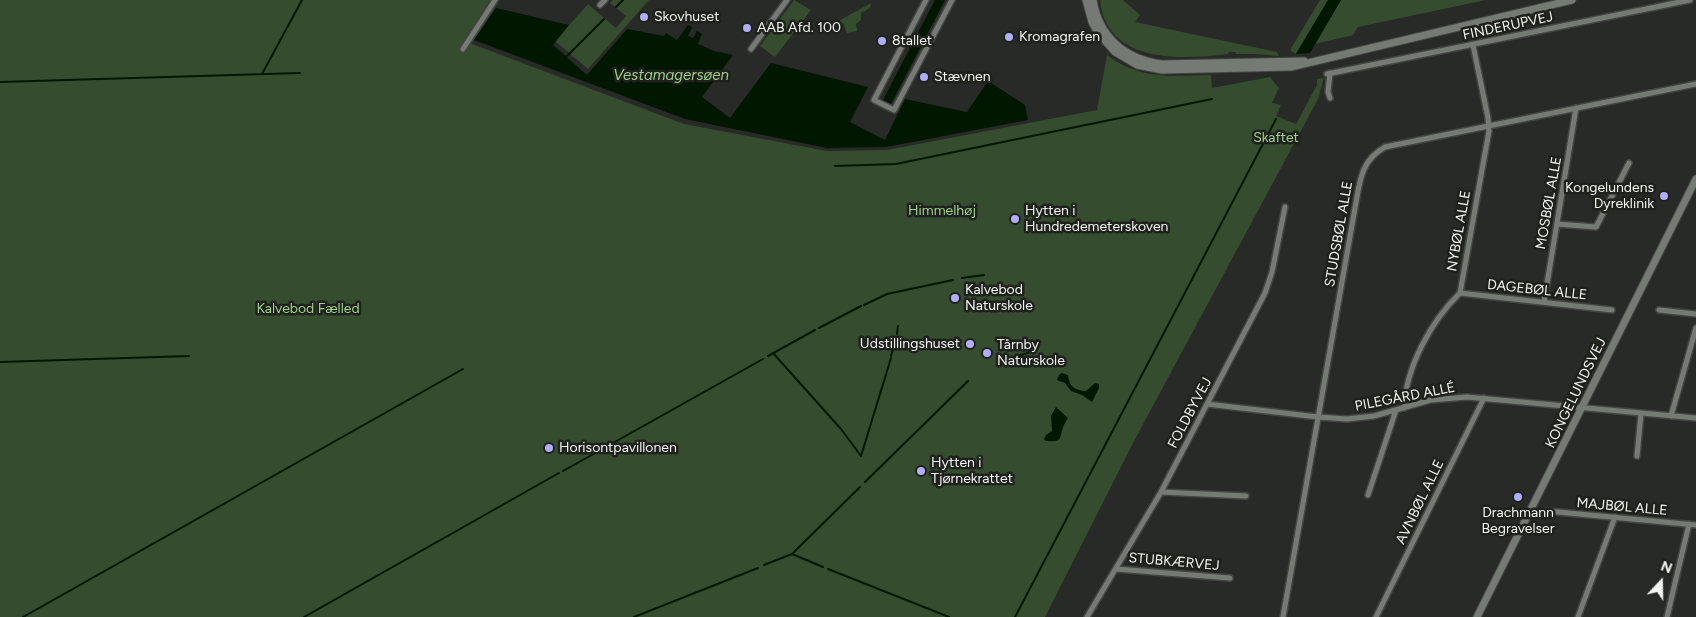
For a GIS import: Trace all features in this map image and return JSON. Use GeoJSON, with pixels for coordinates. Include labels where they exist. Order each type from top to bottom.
{"type":"FeatureCollection","features":[{"type":"Feature","properties":{"kind":"street"},"geometry":{"type":"LineString","coordinates":[[463,48],[495,0]]}},
{"type":"Feature","properties":{"kind":"street"},"geometry":{"type":"LineString","coordinates":[[600,5],[605,0]]}},
{"type":"Feature","properties":{"kind":"street"},"geometry":{"type":"LineString","coordinates":[[751,49],[787,0]]}},
{"type":"Feature","properties":{"kind":"street"},"geometry":{"type":"LineString","coordinates":[[926,0],[874,100],[894,110],[952,0]]}},
{"type":"Feature","properties":{"kind":"street"},"geometry":{"type":"LineString","coordinates":[[1086,0],[1092,22],[1105,44],[1120,56],[1137,65],[1162,70],[1279,65]]}},
{"type":"Feature","properties":{"kind":"street"},"geometry":{"type":"LineString","coordinates":[[1093,0],[1098,20],[1110,38],[1128,54],[1139,59],[1162,64],[1297,66],[1572,0]]}},
{"type":"Feature","properties":{"kind":"street","name":"FINDERUPVEJ"},"geometry":{"type":"LineString","coordinates":[[1330,98],[1328,74],[1690,0]]}},
{"type":"Feature","properties":{"kind":"street","name":"NYBØL ALLE"},"geometry":{"type":"LineString","coordinates":[[1404,408],[1409,380],[1424,341],[1447,305],[1460,293],[1488,126],[1473,45]]}},
{"type":"Feature","properties":{"kind":"street","name":"STUDSBØL ALLE"},"geometry":{"type":"LineString","coordinates":[[1283,617],[1356,200],[1361,175],[1374,153],[1385,147],[1696,84]]}},
{"type":"Feature","properties":{"kind":"street","name":"MOSBØL ALLE"},"geometry":{"type":"LineString","coordinates":[[1544,302],[1576,108]]}},
{"type":"Feature","properties":{"kind":"street"},"geometry":{"type":"LineString","coordinates":[[1557,224],[1596,227],[1629,164]]}},
{"type":"Feature","properties":{"kind":"street","name":"KONGELUNDSVEJ"},"geometry":{"type":"LineString","coordinates":[[1477,617],[1696,179]]}},
{"type":"Feature","properties":{"kind":"street","name":"FOLDBYVEJ"},"geometry":{"type":"LineString","coordinates":[[1087,617],[1161,492],[1265,293],[1272,272],[1285,208]]}},
{"type":"Feature","properties":{"kind":"street","name":"DAGEBØL ALLE"},"geometry":{"type":"LineString","coordinates":[[1460,293],[1612,310]]}},
{"type":"Feature","properties":{"kind":"street"},"geometry":{"type":"LineString","coordinates":[[1659,310],[1696,314]]}},
{"type":"Feature","properties":{"kind":"street"},"geometry":{"type":"LineString","coordinates":[[1671,416],[1696,328]]}},
{"type":"Feature","properties":{"kind":"street","name":"PILEGÅRD ALLÉ"},"geometry":{"type":"LineString","coordinates":[[1208,404],[1347,419],[1374,416],[1431,400],[1484,398],[1582,409],[1696,418]]}},
{"type":"Feature","properties":{"kind":"street","name":"AVNBØL ALLE"},"geometry":{"type":"LineString","coordinates":[[1376,617],[1484,398]]}},
{"type":"Feature","properties":{"kind":"street"},"geometry":{"type":"LineString","coordinates":[[1368,495],[1396,410]]}},
{"type":"Feature","properties":{"kind":"street"},"geometry":{"type":"LineString","coordinates":[[1637,456],[1642,414]]}},
{"type":"Feature","properties":{"kind":"street"},"geometry":{"type":"LineString","coordinates":[[1161,492],[1246,496]]}},
{"type":"Feature","properties":{"kind":"street","name":"MAJBØL ALLE"},"geometry":{"type":"LineString","coordinates":[[1546,511],[1696,525]]}},
{"type":"Feature","properties":{"kind":"street"},"geometry":{"type":"LineString","coordinates":[[1578,617],[1614,517]]}},
{"type":"Feature","properties":{"kind":"street"},"geometry":{"type":"LineString","coordinates":[[1667,617],[1689,524]]}},
{"type":"Feature","properties":{"kind":"street","name":"STUBKÆRVEJ"},"geometry":{"type":"LineString","coordinates":[[1116,569],[1230,578]]}},
{"type":"Feature","properties":{"kind":"green space","name":"Kalvebod Fælled"},"geometry":{"type":"Polygon","coordinates":[[[0,0],[490,0],[464,41],[684,124],[827,151],[887,150],[1097,110],[1107,55],[1119,63],[1144,73],[1170,76],[1211,75],[1212,88],[1270,77],[1279,88],[1272,103],[1281,105],[1276,116],[1296,124],[1317,85],[1317,79],[1324,78],[1318,99],[1134,441],[1045,617],[0,617],[0,0]]]}},
{"type":"Feature","properties":{"kind":"green space"},"geometry":{"type":"Polygon","coordinates":[[[613,0],[649,0],[588,69],[555,41],[588,4],[616,28],[626,16],[610,3],[613,0]]]}},
{"type":"Feature","properties":{"kind":"green space"},"geometry":{"type":"Polygon","coordinates":[[[794,0],[811,10],[775,57],[760,46],[794,0]]]}},
{"type":"Feature","properties":{"kind":"green space"},"geometry":{"type":"Polygon","coordinates":[[[1100,0],[1123,0],[1140,15],[1135,22],[1277,52],[1279,56],[1229,52],[1228,54],[1189,57],[1149,53],[1131,47],[1116,36],[1106,21],[1100,0]]]}},
{"type":"Feature","properties":{"kind":"green space"},"geometry":{"type":"Polygon","coordinates":[[[1320,0],[1328,0],[1296,54],[1290,50],[1320,0]]]}},
{"type":"Feature","properties":{"kind":"green space"},"geometry":{"type":"Polygon","coordinates":[[[1341,0],[1486,0],[1358,27],[1353,35],[1315,44],[1341,0]]]}},
{"type":"Feature","properties":{"kind":"green space"},"geometry":{"type":"Polygon","coordinates":[[[871,3],[870,8],[861,13],[861,20],[856,24],[857,31],[847,33],[843,23],[828,31],[826,28],[871,3]]]}},
{"type":"Feature","properties":{"kind":"water"},"geometry":{"type":"Polygon","coordinates":[[[935,0],[945,0],[891,104],[883,100],[935,0]]]}},
{"type":"Feature","properties":{"kind":"water"},"geometry":{"type":"Polygon","coordinates":[[[1328,0],[1341,0],[1310,53],[1296,54],[1328,0]]]}},
{"type":"Feature","properties":{"kind":"water","name":"Vestamagersøen"},"geometry":{"type":"Polygon","coordinates":[[[496,8],[569,25],[553,45],[587,75],[627,29],[664,36],[666,33],[677,40],[688,25],[692,27],[688,36],[693,38],[697,31],[702,34],[698,44],[714,51],[733,55],[702,97],[730,118],[771,63],[868,87],[850,122],[885,140],[905,99],[967,112],[988,81],[1025,105],[1028,120],[886,147],[827,148],[685,119],[474,40],[496,8]]]}},
{"type":"Feature","properties":{"kind":"water"},"geometry":{"type":"Polygon","coordinates":[[[1062,373],[1068,375],[1071,385],[1079,390],[1086,391],[1095,383],[1099,384],[1092,402],[1082,395],[1071,391],[1065,383],[1057,380],[1062,373]]]}},
{"type":"Feature","properties":{"kind":"water"},"geometry":{"type":"Polygon","coordinates":[[[1056,407],[1068,418],[1060,438],[1056,441],[1046,441],[1044,439],[1046,435],[1052,431],[1051,416],[1056,407]]]}},
{"type":"Feature","properties":{"kind":"waterway"},"geometry":{"type":"LineString","coordinates":[[262,74],[302,0]]}},
{"type":"Feature","properties":{"kind":"waterway"},"geometry":{"type":"LineString","coordinates":[[616,7],[623,0]]}},
{"type":"Feature","properties":{"kind":"waterway"},"geometry":{"type":"LineString","coordinates":[[566,57],[604,19]]}},
{"type":"Feature","properties":{"kind":"waterway"},"geometry":{"type":"LineString","coordinates":[[0,82],[300,73]]}},
{"type":"Feature","properties":{"kind":"waterway"},"geometry":{"type":"LineString","coordinates":[[835,166],[896,164],[1212,99]]}},
{"type":"Feature","properties":{"kind":"waterway"},"geometry":{"type":"LineString","coordinates":[[1015,617],[1276,119]]}},
{"type":"Feature","properties":{"kind":"waterway"},"geometry":{"type":"LineString","coordinates":[[962,278],[984,275]]}},
{"type":"Feature","properties":{"kind":"waterway"},"geometry":{"type":"LineString","coordinates":[[864,305],[887,294],[953,280]]}},
{"type":"Feature","properties":{"kind":"waterway"},"geometry":{"type":"LineString","coordinates":[[819,328],[861,306]]}},
{"type":"Feature","properties":{"kind":"waterway"},"geometry":{"type":"LineString","coordinates":[[897,334],[898,326]]}},
{"type":"Feature","properties":{"kind":"waterway"},"geometry":{"type":"LineString","coordinates":[[768,356],[815,330]]}},
{"type":"Feature","properties":{"kind":"waterway"},"geometry":{"type":"LineString","coordinates":[[891,356],[896,338]]}},
{"type":"Feature","properties":{"kind":"waterway"},"geometry":{"type":"LineString","coordinates":[[1017,356],[1028,353],[1037,340]]}},
{"type":"Feature","properties":{"kind":"waterway"},"geometry":{"type":"LineString","coordinates":[[773,353],[841,429],[861,456]]}},
{"type":"Feature","properties":{"kind":"waterway"},"geometry":{"type":"LineString","coordinates":[[0,362],[189,356]]}},
{"type":"Feature","properties":{"kind":"waterway"},"geometry":{"type":"LineString","coordinates":[[861,456],[891,358]]}},
{"type":"Feature","properties":{"kind":"waterway"},"geometry":{"type":"LineString","coordinates":[[563,471],[763,359]]}},
{"type":"Feature","properties":{"kind":"waterway"},"geometry":{"type":"LineString","coordinates":[[23,617],[463,369]]}},
{"type":"Feature","properties":{"kind":"waterway"},"geometry":{"type":"LineString","coordinates":[[865,482],[968,381]]}},
{"type":"Feature","properties":{"kind":"waterway"},"geometry":{"type":"LineString","coordinates":[[304,617],[559,473]]}},
{"type":"Feature","properties":{"kind":"waterway"},"geometry":{"type":"LineString","coordinates":[[764,565],[792,554],[860,487]]}},
{"type":"Feature","properties":{"kind":"waterway"},"geometry":{"type":"LineString","coordinates":[[792,554],[823,567]]}},
{"type":"Feature","properties":{"kind":"waterway"},"geometry":{"type":"LineString","coordinates":[[634,617],[758,568]]}},
{"type":"Feature","properties":{"kind":"waterway"},"geometry":{"type":"LineString","coordinates":[[828,569],[949,617]]}},
{"type":"Feature","properties":{"kind":"place","name":"Skovhuset"},"geometry":{"type":"Point","coordinates":[644,17]}},
{"type":"Feature","properties":{"kind":"place","name":"AAB Afd. 100"},"geometry":{"type":"Point","coordinates":[747,28]}},
{"type":"Feature","properties":{"kind":"place","name":"Kromagrafen"},"geometry":{"type":"Point","coordinates":[1009,37]}},
{"type":"Feature","properties":{"kind":"place","name":"8tallet"},"geometry":{"type":"Point","coordinates":[882,41]}},
{"type":"Feature","properties":{"kind":"place","name":"Stævnen"},"geometry":{"type":"Point","coordinates":[924,77]}},
{"type":"Feature","properties":{"kind":"place","name":"Kongelundens Dyreklinik"},"geometry":{"type":"Point","coordinates":[1664,196]}},
{"type":"Feature","properties":{"kind":"place","name":"Hytten i Hundredemeterskoven"},"geometry":{"type":"Point","coordinates":[1015,219]}},
{"type":"Feature","properties":{"kind":"place","name":"Kalvebod Naturskole"},"geometry":{"type":"Point","coordinates":[955,298]}},
{"type":"Feature","properties":{"kind":"place","name":"Udstillingshuset"},"geometry":{"type":"Point","coordinates":[970,344]}},
{"type":"Feature","properties":{"kind":"place","name":"Tårnby Naturskole"},"geometry":{"type":"Point","coordinates":[987,353]}},
{"type":"Feature","properties":{"kind":"place","name":"Horisontpavillonen"},"geometry":{"type":"Point","coordinates":[549,448]}},
{"type":"Feature","properties":{"kind":"place","name":"Hytten i Tjørnekrattet"},"geometry":{"type":"Point","coordinates":[921,471]}},
{"type":"Feature","properties":{"kind":"place","name":"Drachmann Begravelser"},"geometry":{"type":"Point","coordinates":[1518,497]}},
{"type":"Feature","properties":{"kind":"park label","name":"Skaftet"},"geometry":{"type":"Point","coordinates":[1276,138]}},
{"type":"Feature","properties":{"kind":"park label","name":"Himmelhøj"},"geometry":{"type":"Point","coordinates":[942,211]}}]}
